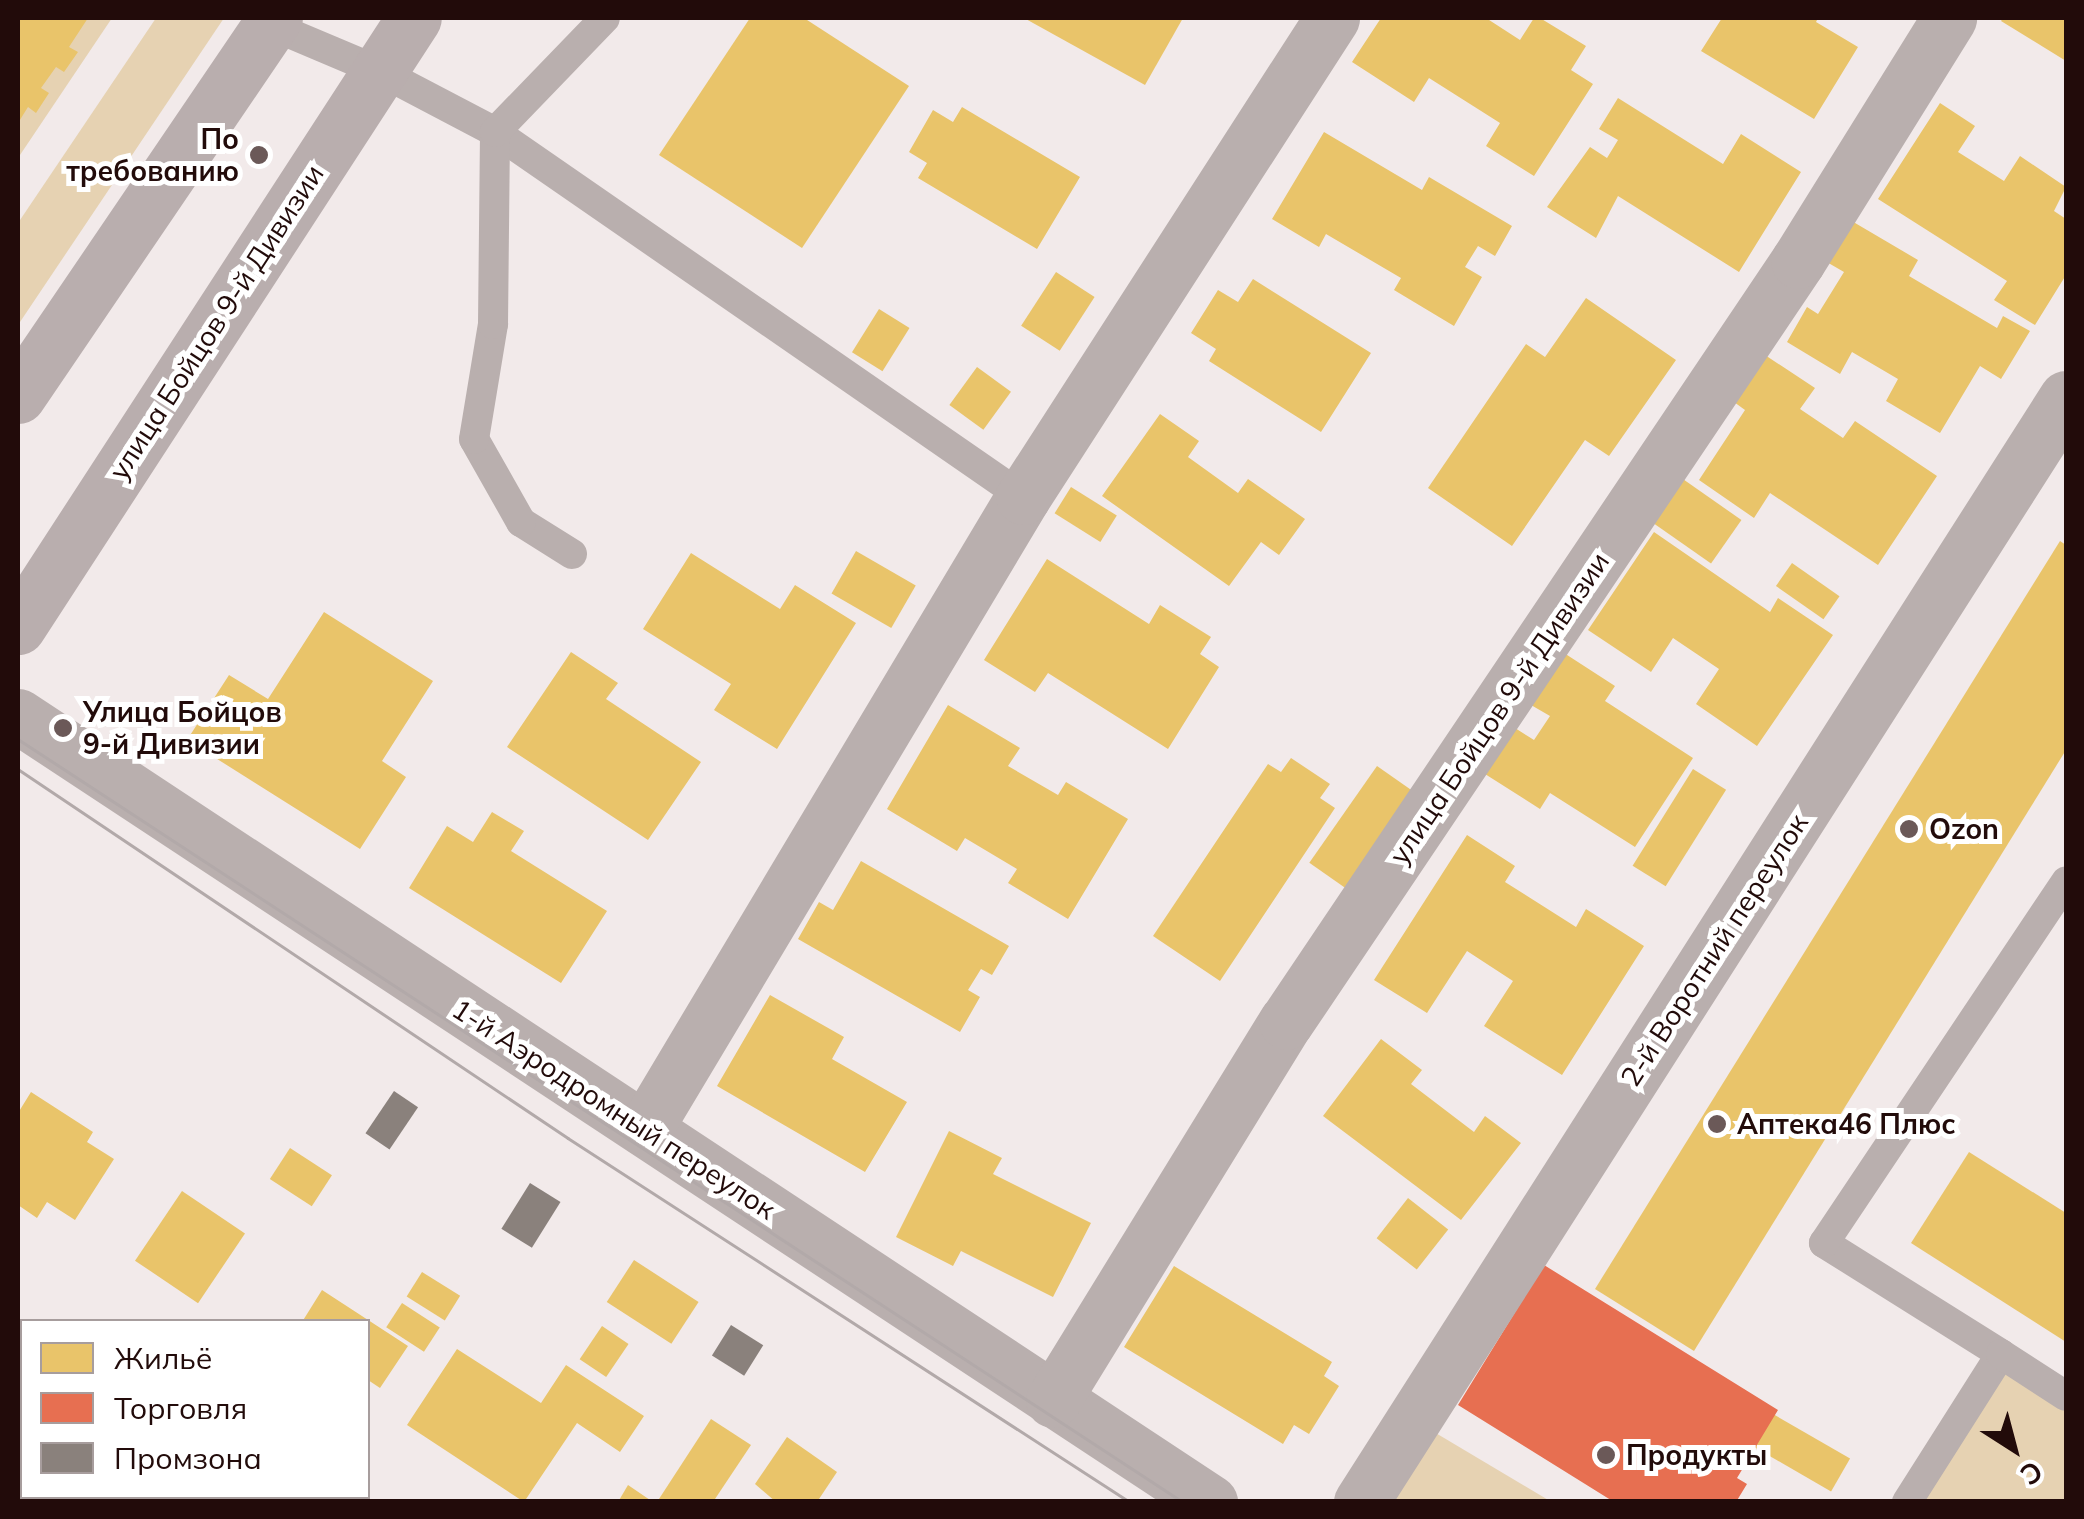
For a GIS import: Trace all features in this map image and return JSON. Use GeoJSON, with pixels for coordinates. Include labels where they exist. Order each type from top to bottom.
{"type":"FeatureCollection","features":[{"type":"Feature","properties":{"kind":"main road","name":"улица Бойцов 9-й Дивизии"},"geometry":{"type":"LineString","coordinates":[[18,627],[414,18]]}},
{"type":"Feature","properties":{"kind":"main road"},"geometry":{"type":"LineString","coordinates":[[18,396],[272,21]]}},
{"type":"Feature","properties":{"kind":"street"},"geometry":{"type":"LineString","coordinates":[[645,1128],[1023,497],[1332,18]]}},
{"type":"Feature","properties":{"kind":"street","name":"улица Бойцов 9-й Дивизии"},"geometry":{"type":"LineString","coordinates":[[1053,1400],[1286,1022],[1778,291],[1949,18]]}},
{"type":"Feature","properties":{"kind":"street","name":"2-й Воротний переулок"},"geometry":{"type":"LineString","coordinates":[[1361,1502],[2066,398]]}},
{"type":"Feature","properties":{"kind":"street","name":"1-й Аэродромный переулок"},"geometry":{"type":"LineString","coordinates":[[18,716],[1210,1502]]}},
{"type":"Feature","properties":{"kind":"lane"},"geometry":{"type":"LineString","coordinates":[[572,554],[521,522],[474,439],[493,324],[495,132],[605,18]]}},
{"type":"Feature","properties":{"kind":"lane"},"geometry":{"type":"LineString","coordinates":[[272,21],[495,132],[1023,497]]}},
{"type":"Feature","properties":{"kind":"lane"},"geometry":{"type":"LineString","coordinates":[[2061,901],[1824,1243],[2066,1396]]}},
{"type":"Feature","properties":{"kind":"lane"},"geometry":{"type":"LineString","coordinates":[[1907,1502],[2000,1354]]}},
{"type":"Feature","properties":{"kind":"shaded area"},"geometry":{"type":"Polygon","coordinates":[[[81,18],[112,18],[18,158],[18,110],[81,18]]]}},
{"type":"Feature","properties":{"kind":"shaded area"},"geometry":{"type":"Polygon","coordinates":[[[156,18],[224,18],[18,325],[18,223],[156,18]]]}},
{"type":"Feature","properties":{"kind":"shaded area"},"geometry":{"type":"Polygon","coordinates":[[[2001,1354],[2066,1396],[2066,1501],[1907,1502],[2001,1354]]]}},
{"type":"Feature","properties":{"kind":"shaded area"},"geometry":{"type":"Polygon","coordinates":[[[1429,1429],[1550,1501],[1385,1502],[1429,1429]]]}},
{"type":"Feature","properties":{"kind":"building: Жильё"},"geometry":{"type":"Polygon","coordinates":[[[18,18],[88,18],[69,47],[78,52],[64,72],[56,67],[41,88],[49,93],[36,113],[28,107],[18,123],[18,18]]]}},
{"type":"Feature","properties":{"kind":"building: Жильё"},"geometry":{"type":"Polygon","coordinates":[[[750,18],[804,18],[909,86],[802,248],[659,155],[750,18]]]}},
{"type":"Feature","properties":{"kind":"building: Жильё"},"geometry":{"type":"Polygon","coordinates":[[[1024,18],[1183,18],[1145,85],[1024,18]]]}},
{"type":"Feature","properties":{"kind":"building: Жильё"},"geometry":{"type":"Polygon","coordinates":[[[1381,18],[1486,18],[1520,40],[1534,18],[1540,18],[1586,46],[1571,70],[1593,84],[1534,176],[1486,146],[1500,123],[1429,78],[1414,102],[1352,62],[1381,18]]]}},
{"type":"Feature","properties":{"kind":"building: Жильё"},"geometry":{"type":"Polygon","coordinates":[[[1722,18],[1818,18],[1816,22],[1858,47],[1814,119],[1701,51],[1722,18]]]}},
{"type":"Feature","properties":{"kind":"building: Жильё"},"geometry":{"type":"Polygon","coordinates":[[[2066,18],[2066,61],[2001,21],[2066,18]]]}},
{"type":"Feature","properties":{"kind":"building: Жильё"},"geometry":{"type":"Polygon","coordinates":[[[1618,98],[1723,164],[1741,134],[1801,172],[1739,272],[1618,196],[1596,238],[1547,207],[1590,147],[1607,158],[1618,140],[1599,129],[1618,98]]]}},
{"type":"Feature","properties":{"kind":"building: Жильё"},"geometry":{"type":"Polygon","coordinates":[[[1940,103],[1975,126],[1958,152],[2004,181],[2020,156],[2066,187],[2054,211],[2066,219],[2066,275],[2035,325],[1994,300],[2007,281],[1878,199],[1940,103]]]}},
{"type":"Feature","properties":{"kind":"building: Жильё"},"geometry":{"type":"Polygon","coordinates":[[[962,107],[1080,177],[1037,249],[918,178],[927,163],[909,152],[933,110],[953,122],[962,107]]]}},
{"type":"Feature","properties":{"kind":"building: Жильё"},"geometry":{"type":"Polygon","coordinates":[[[1324,132],[1422,190],[1429,177],[1512,226],[1495,256],[1478,246],[1465,267],[1482,277],[1454,326],[1394,290],[1401,278],[1326,234],[1319,247],[1272,219],[1324,132]]]}},
{"type":"Feature","properties":{"kind":"building: Жильё"},"geometry":{"type":"Polygon","coordinates":[[[1850,220],[1918,260],[1909,276],[1997,328],[2003,316],[2030,331],[2001,379],[1980,366],[1940,433],[1886,401],[1898,379],[1852,352],[1840,374],[1787,342],[1807,307],[1818,314],[1844,272],[1825,261],[1850,220]]]}},
{"type":"Feature","properties":{"kind":"building: Жильё"},"geometry":{"type":"Polygon","coordinates":[[[1056,272],[1095,297],[1060,351],[1021,326],[1056,272]]]}},
{"type":"Feature","properties":{"kind":"building: Жильё"},"geometry":{"type":"Polygon","coordinates":[[[1253,279],[1371,353],[1321,432],[1209,361],[1216,349],[1191,333],[1218,290],[1238,302],[1253,279]]]}},
{"type":"Feature","properties":{"kind":"building: Жильё"},"geometry":{"type":"Polygon","coordinates":[[[1586,298],[1676,360],[1609,456],[1585,440],[1512,546],[1428,488],[1526,344],[1545,357],[1586,298]]]}},
{"type":"Feature","properties":{"kind":"building: Жильё"},"geometry":{"type":"Polygon","coordinates":[[[879,309],[910,328],[883,371],[852,352],[879,309]]]}},
{"type":"Feature","properties":{"kind":"building: Жильё"},"geometry":{"type":"Polygon","coordinates":[[[1765,355],[1815,388],[1800,409],[1843,438],[1855,421],[1937,476],[1878,565],[1770,493],[1754,518],[1699,480],[1745,410],[1734,402],[1765,355]]]}},
{"type":"Feature","properties":{"kind":"building: Жильё"},"geometry":{"type":"Polygon","coordinates":[[[977,367],[1011,392],[983,430],[949,405],[977,367]]]}},
{"type":"Feature","properties":{"kind":"building: Жильё"},"geometry":{"type":"Polygon","coordinates":[[[1160,414],[1199,441],[1188,457],[1238,493],[1248,479],[1305,519],[1279,555],[1261,542],[1229,586],[1102,496],[1160,414]]]}},
{"type":"Feature","properties":{"kind":"building: Жильё"},"geometry":{"type":"Polygon","coordinates":[[[1680,477],[1741,520],[1711,563],[1650,520],[1680,477]]]}},
{"type":"Feature","properties":{"kind":"building: Жильё"},"geometry":{"type":"Polygon","coordinates":[[[1071,487],[1117,516],[1100,542],[1055,513],[1071,487]]]}},
{"type":"Feature","properties":{"kind":"building: Жильё"},"geometry":{"type":"Polygon","coordinates":[[[1654,532],[1770,612],[1778,598],[1833,635],[1757,746],[1696,704],[1719,669],[1673,638],[1651,672],[1588,630],[1654,532]]]}},
{"type":"Feature","properties":{"kind":"building: Жильё"},"geometry":{"type":"Polygon","coordinates":[[[2060,541],[2066,545],[2066,750],[1694,1351],[1595,1289],[2060,541]]]}},
{"type":"Feature","properties":{"kind":"building: Жильё"},"geometry":{"type":"Polygon","coordinates":[[[856,551],[916,586],[891,628],[832,593],[856,551]]]}},
{"type":"Feature","properties":{"kind":"building: Жильё"},"geometry":{"type":"Polygon","coordinates":[[[691,553],[780,609],[795,585],[856,623],[777,749],[714,710],[731,684],[643,629],[691,553]]]}},
{"type":"Feature","properties":{"kind":"building: Жильё"},"geometry":{"type":"Polygon","coordinates":[[[1047,559],[1149,624],[1160,605],[1211,637],[1200,654],[1219,667],[1168,749],[1048,673],[1035,692],[984,660],[1047,559]]]}},
{"type":"Feature","properties":{"kind":"building: Жильё"},"geometry":{"type":"Polygon","coordinates":[[[1792,563],[1840,596],[1823,619],[1776,586],[1792,563]]]}},
{"type":"Feature","properties":{"kind":"building: Жильё"},"geometry":{"type":"Polygon","coordinates":[[[324,612],[433,681],[382,761],[406,777],[360,849],[187,740],[229,675],[268,699],[324,612]]]}},
{"type":"Feature","properties":{"kind":"building: Жильё"},"geometry":{"type":"Polygon","coordinates":[[[571,652],[618,683],[606,699],[701,762],[648,840],[507,747],[571,652]]]}},
{"type":"Feature","properties":{"kind":"building: Жильё"},"geometry":{"type":"Polygon","coordinates":[[[1564,653],[1615,686],[1605,701],[1693,758],[1635,847],[1550,793],[1540,809],[1485,774],[1515,728],[1534,740],[1550,716],[1531,705],[1564,653]]]}},
{"type":"Feature","properties":{"kind":"building: Жильё"},"geometry":{"type":"Polygon","coordinates":[[[948,705],[1020,748],[1008,766],[1058,795],[1066,782],[1128,819],[1068,919],[1008,883],[1017,869],[965,838],[957,851],[887,809],[948,705]]]}},
{"type":"Feature","properties":{"kind":"building: Жильё"},"geometry":{"type":"Polygon","coordinates":[[[1291,758],[1330,784],[1320,798],[1335,808],[1220,981],[1153,936],[1268,764],[1281,772],[1291,758]]]}},
{"type":"Feature","properties":{"kind":"building: Жильё"},"geometry":{"type":"Polygon","coordinates":[[[1377,766],[1419,795],[1351,892],[1309,863],[1377,766]]]}},
{"type":"Feature","properties":{"kind":"building: Жильё"},"geometry":{"type":"Polygon","coordinates":[[[1693,769],[1726,790],[1666,886],[1633,866],[1693,769]]]}},
{"type":"Feature","properties":{"kind":"building: Жильё"},"geometry":{"type":"Polygon","coordinates":[[[492,812],[524,831],[511,851],[607,911],[561,983],[409,888],[447,826],[473,842],[492,812]]]}},
{"type":"Feature","properties":{"kind":"building: Жильё"},"geometry":{"type":"Polygon","coordinates":[[[1467,835],[1515,866],[1505,882],[1576,927],[1586,909],[1644,946],[1562,1075],[1484,1026],[1513,981],[1467,951],[1427,1013],[1374,980],[1467,835]]]}},
{"type":"Feature","properties":{"kind":"building: Жильё"},"geometry":{"type":"Polygon","coordinates":[[[861,861],[1009,946],[992,975],[981,969],[968,990],[980,997],[960,1032],[798,939],[819,902],[833,910],[861,861]]]}},
{"type":"Feature","properties":{"kind":"building: Жильё"},"geometry":{"type":"Polygon","coordinates":[[[770,995],[844,1037],[832,1059],[907,1102],[865,1172],[717,1086],[770,995]]]}},
{"type":"Feature","properties":{"kind":"building: Жильё"},"geometry":{"type":"Polygon","coordinates":[[[1381,1039],[1422,1070],[1411,1084],[1474,1132],[1485,1116],[1521,1143],[1461,1220],[1323,1116],[1381,1039]]]}},
{"type":"Feature","properties":{"kind":"building: Жильё"},"geometry":{"type":"Polygon","coordinates":[[[31,1092],[93,1132],[87,1142],[114,1159],[75,1220],[47,1202],[37,1218],[18,1205],[18,1113],[31,1092]]]}},
{"type":"Feature","properties":{"kind":"building: Жильё"},"geometry":{"type":"Polygon","coordinates":[[[949,1131],[1002,1158],[993,1174],[1091,1223],[1053,1297],[961,1251],[953,1266],[896,1237],[949,1131]]]}},
{"type":"Feature","properties":{"kind":"building: Жильё"},"geometry":{"type":"Polygon","coordinates":[[[290,1148],[332,1175],[312,1206],[270,1179],[290,1148]]]}},
{"type":"Feature","properties":{"kind":"building: Жильё"},"geometry":{"type":"Polygon","coordinates":[[[1969,1152],[2066,1213],[2066,1342],[1911,1243],[1969,1152]]]}},
{"type":"Feature","properties":{"kind":"building: Жильё"},"geometry":{"type":"Polygon","coordinates":[[[182,1191],[245,1233],[198,1303],[135,1261],[182,1191]]]}},
{"type":"Feature","properties":{"kind":"building: Жильё"},"geometry":{"type":"Polygon","coordinates":[[[1408,1198],[1448,1229],[1417,1270],[1377,1238],[1408,1198]]]}},
{"type":"Feature","properties":{"kind":"building: Жильё"},"geometry":{"type":"Polygon","coordinates":[[[634,1260],[699,1302],[671,1344],[607,1302],[634,1260]]]}},
{"type":"Feature","properties":{"kind":"building: Жильё"},"geometry":{"type":"Polygon","coordinates":[[[1174,1266],[1332,1362],[1324,1376],[1339,1386],[1309,1434],[1294,1425],[1283,1444],[1124,1347],[1174,1266]]]}},
{"type":"Feature","properties":{"kind":"building: Жильё"},"geometry":{"type":"Polygon","coordinates":[[[422,1272],[460,1296],[445,1320],[407,1297],[422,1272]]]}},
{"type":"Feature","properties":{"kind":"building: Жильё"},"geometry":{"type":"Polygon","coordinates":[[[322,1290],[367,1319],[304,1319],[322,1290]]]}},
{"type":"Feature","properties":{"kind":"building: Жильё"},"geometry":{"type":"Polygon","coordinates":[[[402,1303],[440,1328],[424,1352],[386,1327],[402,1303]]]}},
{"type":"Feature","properties":{"kind":"building: Жильё"},"geometry":{"type":"Polygon","coordinates":[[[370,1321],[408,1346],[380,1388],[370,1381],[370,1321]]]}},
{"type":"Feature","properties":{"kind":"building: Жильё"},"geometry":{"type":"Polygon","coordinates":[[[602,1326],[629,1344],[606,1377],[580,1359],[602,1326]]]}},
{"type":"Feature","properties":{"kind":"building: Жильё"},"geometry":{"type":"Polygon","coordinates":[[[457,1349],[541,1403],[566,1365],[644,1416],[620,1452],[577,1423],[524,1502],[407,1425],[457,1349]]]}},
{"type":"Feature","properties":{"kind":"building: Жильё"},"geometry":{"type":"Polygon","coordinates":[[[1773,1414],[1850,1458],[1831,1491],[1754,1447],[1773,1414]]]}},
{"type":"Feature","properties":{"kind":"building: Жильё"},"geometry":{"type":"Polygon","coordinates":[[[711,1419],[751,1445],[713,1502],[657,1502],[711,1419]]]}},
{"type":"Feature","properties":{"kind":"building: Жильё"},"geometry":{"type":"Polygon","coordinates":[[[787,1437],[837,1472],[817,1502],[776,1502],[755,1484],[787,1437]]]}},
{"type":"Feature","properties":{"kind":"building: Жильё"},"geometry":{"type":"Polygon","coordinates":[[[628,1485],[653,1502],[618,1502],[628,1485]]]}},
{"type":"Feature","properties":{"kind":"building: Торговля"},"geometry":{"type":"Polygon","coordinates":[[[1544,1265],[1778,1410],[1737,1478],[1747,1484],[1736,1502],[1614,1502],[1458,1405],[1544,1265]]]}},
{"type":"Feature","properties":{"kind":"building: Промзона"},"geometry":{"type":"Polygon","coordinates":[[[394,1091],[418,1107],[390,1149],[365,1133],[394,1091]]]}},
{"type":"Feature","properties":{"kind":"building: Промзона"},"geometry":{"type":"Polygon","coordinates":[[[530,1183],[561,1202],[532,1248],[501,1229],[530,1183]]]}},
{"type":"Feature","properties":{"kind":"building: Промзона"},"geometry":{"type":"Polygon","coordinates":[[[731,1325],[763,1345],[744,1376],[712,1356],[731,1325]]]}},
{"type":"Feature","properties":{"kind":"tram line"},"geometry":{"type":"LineString","coordinates":[[18,739],[1183,1502]]}},
{"type":"Feature","properties":{"kind":"tram line"},"geometry":{"type":"LineString","coordinates":[[18,769],[568,1138],[1130,1502]]}},
{"type":"Feature","properties":{"kind":"place","name":"По требованию"},"geometry":{"type":"Point","coordinates":[259,155]}},
{"type":"Feature","properties":{"kind":"place","name":"Улица Бойцов 9-й Дивизии"},"geometry":{"type":"Point","coordinates":[63,728]}},
{"type":"Feature","properties":{"kind":"place","name":"Ozon"},"geometry":{"type":"Point","coordinates":[1909,829]}},
{"type":"Feature","properties":{"kind":"place","name":"Аптека46 Плюс"},"geometry":{"type":"Point","coordinates":[1717,1124]}},
{"type":"Feature","properties":{"kind":"place","name":"Продукты"},"geometry":{"type":"Point","coordinates":[1606,1455]}}]}
